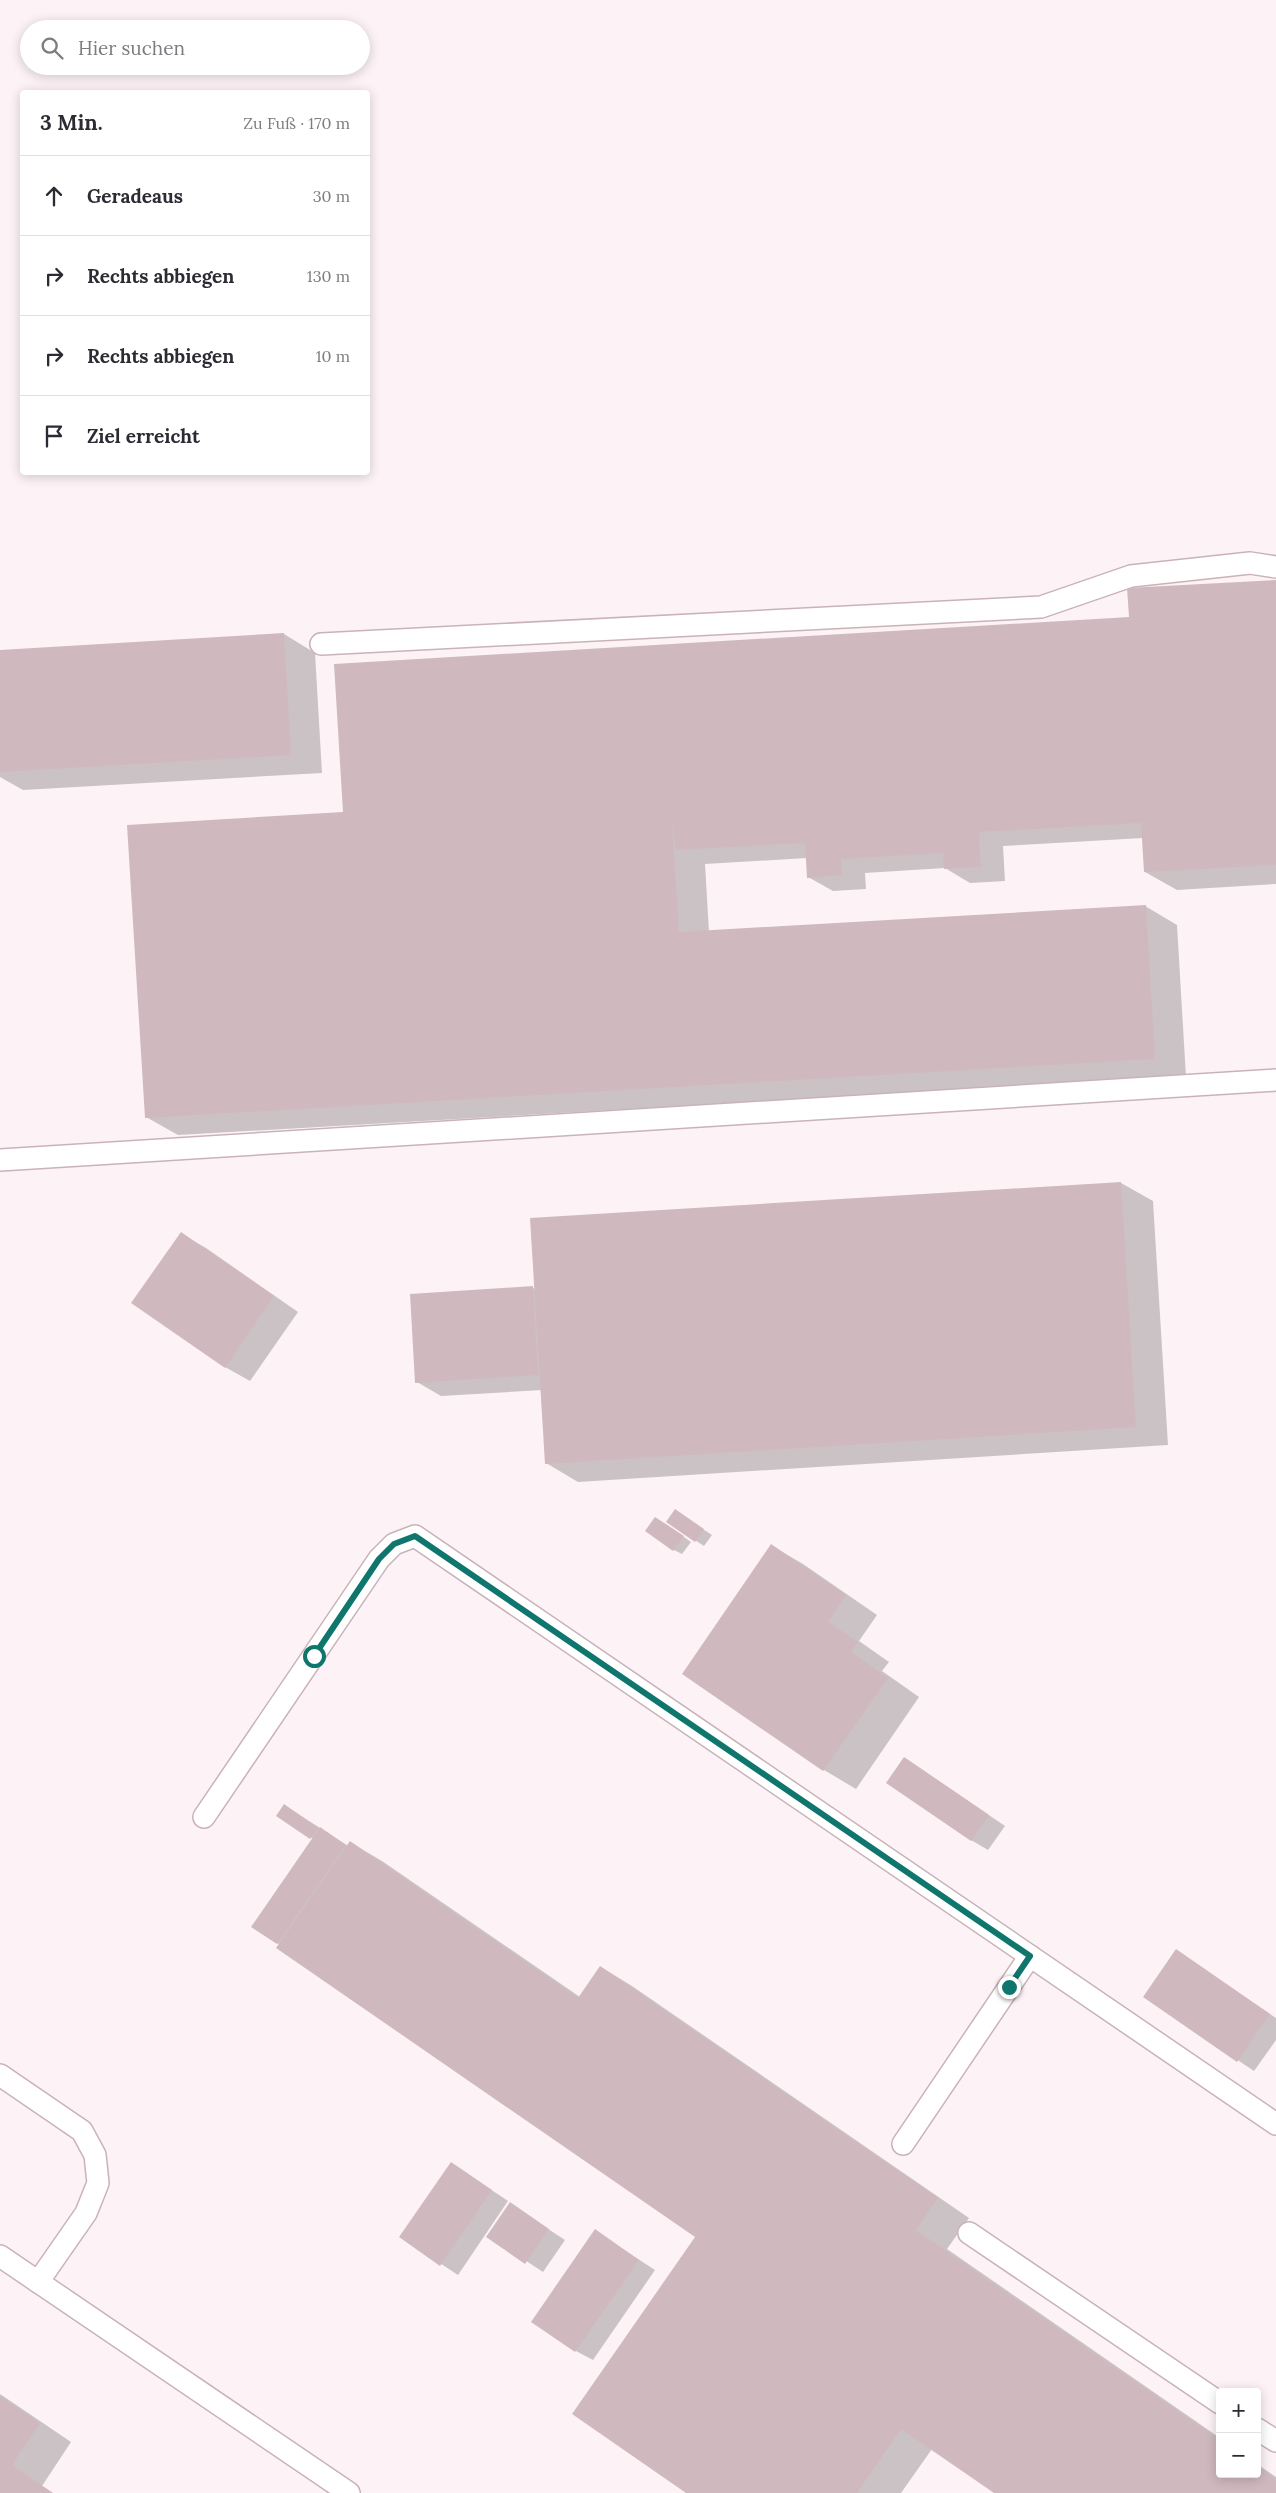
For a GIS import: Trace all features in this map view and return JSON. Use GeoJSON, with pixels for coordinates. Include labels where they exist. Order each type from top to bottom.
{"type":"FeatureCollection","features":[{"type":"Feature","properties":{"kind":"lane"},"geometry":{"type":"LineString","coordinates":[[322,644],[1041,607],[1131,576],[1250,563],[1276,567]]}},
{"type":"Feature","properties":{"kind":"lane"},"geometry":{"type":"LineString","coordinates":[[0,1160],[1276,1080]]}},
{"type":"Feature","properties":{"kind":"lane"},"geometry":{"type":"LineString","coordinates":[[204,1817],[379,1559],[394,1544],[415,1536],[1276,2124]]}},
{"type":"Feature","properties":{"kind":"lane"},"geometry":{"type":"LineString","coordinates":[[903,2144],[1030,1956]]}},
{"type":"Feature","properties":{"kind":"lane"},"geometry":{"type":"LineString","coordinates":[[0,2075],[82,2131],[95,2155],[98,2183],[86,2214],[38,2282]]}},
{"type":"Feature","properties":{"kind":"lane"},"geometry":{"type":"LineString","coordinates":[[969,2233],[1216,2400]]}},
{"type":"Feature","properties":{"kind":"lane"},"geometry":{"type":"LineString","coordinates":[[0,2256],[349,2493]]}},
{"type":"Feature","properties":{"kind":"lane"},"geometry":{"type":"LineString","coordinates":[[1261,2432],[1276,2441]]}},
{"type":"Feature","properties":{"kind":"building"},"geometry":{"type":"Polygon","coordinates":[[[1276,580],[1276,865],[1144,872],[1141,823],[979,832],[981,867],[944,869],[943,853],[841,859],[842,875],[807,878],[805,843],[676,850],[672,819],[679,932],[1146,905],[1155,1059],[145,1118],[127,825],[343,812],[334,664],[1129,617],[1127,588],[1276,580]]]}},
{"type":"Feature","properties":{"kind":"building"},"geometry":{"type":"Polygon","coordinates":[[[284,633],[291,755],[0,772],[0,650],[284,633]]]}},
{"type":"Feature","properties":{"kind":"building"},"geometry":{"type":"Polygon","coordinates":[[[1121,1182],[1136,1427],[545,1464],[530,1218],[1121,1182]]]}},
{"type":"Feature","properties":{"kind":"building"},"geometry":{"type":"Polygon","coordinates":[[[181,1232],[274,1296],[225,1368],[131,1303],[181,1232]]]}},
{"type":"Feature","properties":{"kind":"building"},"geometry":{"type":"Polygon","coordinates":[[[533,1286],[538,1375],[415,1383],[410,1294],[533,1286]]]}},
{"type":"Feature","properties":{"kind":"building"},"geometry":{"type":"Polygon","coordinates":[[[675,1509],[704,1529],[695,1542],[666,1522],[675,1509]]]}},
{"type":"Feature","properties":{"kind":"building"},"geometry":{"type":"Polygon","coordinates":[[[655,1517],[684,1536],[673,1551],[645,1531],[655,1517]]]}},
{"type":"Feature","properties":{"kind":"building"},"geometry":{"type":"Polygon","coordinates":[[[771,1544],[846,1595],[828,1622],[858,1642],[851,1652],[888,1678],[823,1771],[682,1674],[771,1544]]]}},
{"type":"Feature","properties":{"kind":"building"},"geometry":{"type":"Polygon","coordinates":[[[904,1757],[989,1815],[971,1841],[886,1783],[904,1757]]]}},
{"type":"Feature","properties":{"kind":"building"},"geometry":{"type":"Polygon","coordinates":[[[284,1804],[318,1828],[310,1839],[276,1816],[284,1804]]]}},
{"type":"Feature","properties":{"kind":"building"},"geometry":{"type":"Polygon","coordinates":[[[320,1827],[346,1845],[277,1944],[251,1927],[320,1827]]]}},
{"type":"Feature","properties":{"kind":"building"},"geometry":{"type":"Polygon","coordinates":[[[350,1841],[578,1998],[600,1966],[938,2198],[916,2230],[1216,2437],[1216,2478],[1261,2478],[1261,2469],[1276,2479],[1276,2493],[994,2493],[901,2429],[857,2493],[686,2493],[572,2414],[695,2237],[276,1948],[350,1841]]]}},
{"type":"Feature","properties":{"kind":"building"},"geometry":{"type":"Polygon","coordinates":[[[1176,1949],[1270,2014],[1237,2062],[1143,1997],[1176,1949]]]}},
{"type":"Feature","properties":{"kind":"building"},"geometry":{"type":"Polygon","coordinates":[[[451,2162],[492,2190],[440,2266],[399,2237],[451,2162]]]}},
{"type":"Feature","properties":{"kind":"building"},"geometry":{"type":"Polygon","coordinates":[[[510,2202],[549,2229],[525,2264],[486,2237],[510,2202]]]}},
{"type":"Feature","properties":{"kind":"building"},"geometry":{"type":"Polygon","coordinates":[[[595,2229],[639,2260],[575,2352],[531,2322],[595,2229]]]}},
{"type":"Feature","properties":{"kind":"building"},"geometry":{"type":"Polygon","coordinates":[[[0,2396],[40,2423],[1,2481],[12,2465],[53,2493],[0,2493],[0,2396]]]}},
{"type":"Feature","properties":{"kind":"route"},"geometry":{"type":"LineString","coordinates":[[314,1656],[379,1559],[394,1544],[415,1536],[1030,1956],[1009,1987]]}}]}
